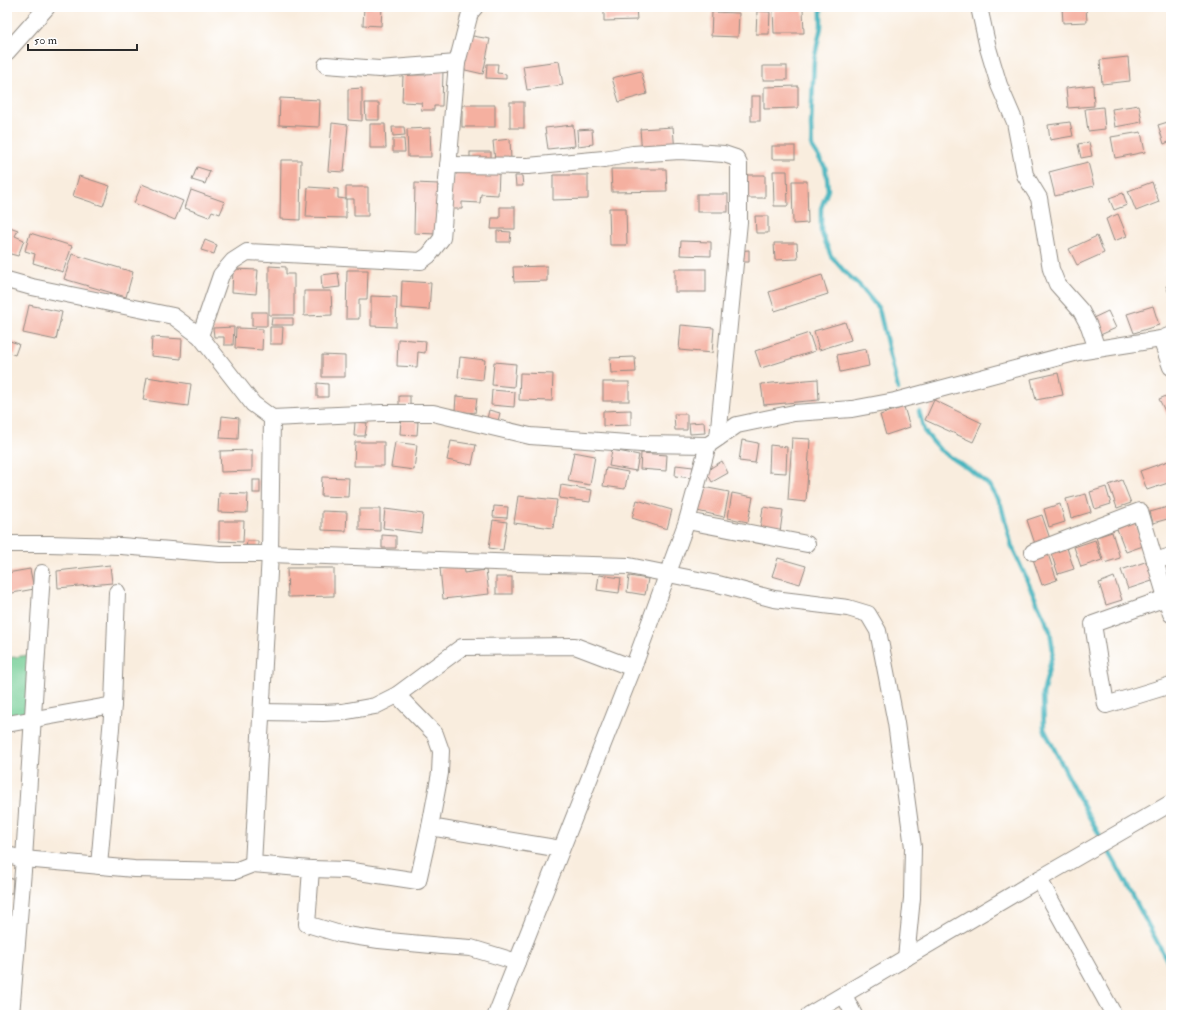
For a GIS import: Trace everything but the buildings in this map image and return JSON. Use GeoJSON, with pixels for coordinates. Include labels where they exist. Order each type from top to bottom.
{"type":"FeatureCollection","features":[{"type":"Feature","properties":{"kind":"street"},"geometry":{"type":"LineString","coordinates":[[7,52],[47,7]]}},
{"type":"Feature","properties":{"kind":"street"},"geometry":{"type":"LineString","coordinates":[[200,336],[221,275],[233,261],[247,252],[421,260],[429,255],[442,238],[457,63],[470,13],[475,7]]}},
{"type":"Feature","properties":{"kind":"street"},"geometry":{"type":"LineString","coordinates":[[979,7],[988,48],[999,85],[1015,122],[1025,175],[1039,198],[1051,268],[1057,284],[1080,311],[1089,326],[1097,349]]}},
{"type":"Feature","properties":{"kind":"street"},"geometry":{"type":"LineString","coordinates":[[326,65],[379,70],[457,63]]}},
{"type":"Feature","properties":{"kind":"street"},"geometry":{"type":"LineString","coordinates":[[448,165],[528,166],[604,159],[632,154],[680,151],[724,154],[736,158],[739,164],[739,222],[713,442],[687,521],[633,668],[496,1015]]}},
{"type":"Feature","properties":{"kind":"street"},"geometry":{"type":"LineString","coordinates":[[7,280],[32,287],[173,316],[200,336],[253,404],[272,418],[381,412],[432,413],[530,436],[640,444],[713,442],[737,425],[794,414],[852,409],[895,401],[1078,352],[1166,337],[1171,367]]}},
{"type":"Feature","properties":{"kind":"street"},"geometry":{"type":"LineString","coordinates":[[253,864],[270,554],[272,418]]}},
{"type":"Feature","properties":{"kind":"street"},"geometry":{"type":"LineString","coordinates":[[1033,552],[1140,511],[1171,614]]}},
{"type":"Feature","properties":{"kind":"street"},"geometry":{"type":"LineString","coordinates":[[687,521],[807,544]]}},
{"type":"Feature","properties":{"kind":"street"},"geometry":{"type":"LineString","coordinates":[[7,544],[121,546],[220,554],[270,554],[629,566],[718,584],[774,599],[848,608],[868,614],[878,631],[895,715],[913,847],[912,898],[906,958]]}},
{"type":"Feature","properties":{"kind":"street"},"geometry":{"type":"LineString","coordinates":[[1155,561],[1171,556]]}},
{"type":"Feature","properties":{"kind":"street"},"geometry":{"type":"LineString","coordinates":[[11,1015],[24,859],[42,573]]}},
{"type":"Feature","properties":{"kind":"street"},"geometry":{"type":"LineString","coordinates":[[99,866],[113,705],[117,592]]}},
{"type":"Feature","properties":{"kind":"street"},"geometry":{"type":"LineString","coordinates":[[1166,598],[1094,624],[1106,705],[1171,685]]}},
{"type":"Feature","properties":{"kind":"street"},"geometry":{"type":"LineString","coordinates":[[262,712],[342,712],[375,706],[397,695],[462,647],[575,646],[633,668]]}},
{"type":"Feature","properties":{"kind":"street"},"geometry":{"type":"LineString","coordinates":[[7,855],[24,859],[134,869],[235,871],[253,864],[311,869],[346,870],[418,881],[440,773],[441,751],[435,734],[397,695]]}},
{"type":"Feature","properties":{"kind":"street"},"geometry":{"type":"LineString","coordinates":[[7,724],[113,705]]}},
{"type":"Feature","properties":{"kind":"street"},"geometry":{"type":"LineString","coordinates":[[809,1015],[1171,803]]}},
{"type":"Feature","properties":{"kind":"street"},"geometry":{"type":"LineString","coordinates":[[430,827],[561,850]]}},
{"type":"Feature","properties":{"kind":"street"},"geometry":{"type":"LineString","coordinates":[[311,869],[308,924],[340,934],[379,940],[471,948],[517,962]]}},
{"type":"Feature","properties":{"kind":"street"},"geometry":{"type":"LineString","coordinates":[[1039,879],[1114,1015]]}},
{"type":"Feature","properties":{"kind":"street"},"geometry":{"type":"LineString","coordinates":[[844,995],[854,1015]]}},
{"type":"Feature","properties":{"kind":"green space"},"geometry":{"type":"Polygon","coordinates":[[[37,654],[33,720],[7,724],[7,658],[37,654]]]}},
{"type":"Feature","properties":{"kind":"waterway"},"geometry":{"type":"LineString","coordinates":[[821,7],[821,27],[814,60],[811,125],[812,147],[825,167],[827,178],[828,190],[821,208],[821,231],[831,256],[861,287],[879,309],[898,389]]}},
{"type":"Feature","properties":{"kind":"waterway"},"geometry":{"type":"LineString","coordinates":[[919,411],[924,431],[940,450],[973,472],[990,486],[1001,505],[1012,547],[1050,631],[1053,651],[1043,694],[1044,729],[1087,813],[1171,968]]}}]}
